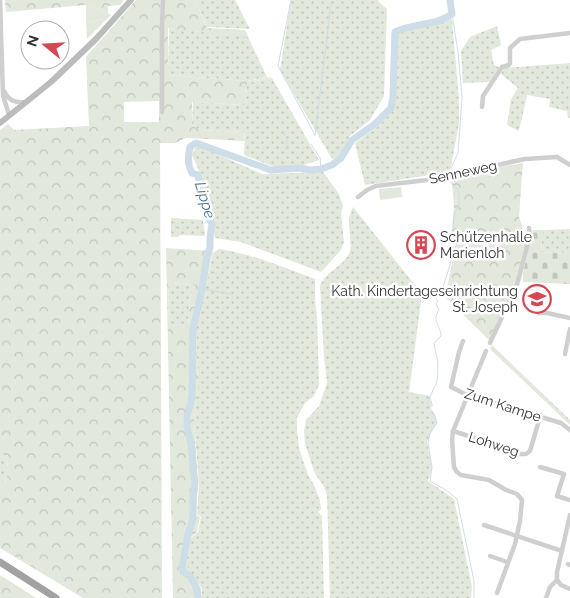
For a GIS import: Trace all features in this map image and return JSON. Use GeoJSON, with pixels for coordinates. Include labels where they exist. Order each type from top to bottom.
{"type":"FeatureCollection","features":[{"type":"Feature","properties":{"kind":"highway"},"geometry":{"type":"LineString","coordinates":[[0,562],[56,598]]}},
{"type":"Feature","properties":{"kind":"main road"},"geometry":{"type":"LineString","coordinates":[[0,123],[51,82],[96,39],[131,0]]}},
{"type":"Feature","properties":{"kind":"street"},"geometry":{"type":"LineString","coordinates":[[0,0],[4,100],[12,113]]}},
{"type":"Feature","properties":{"kind":"street"},"geometry":{"type":"LineString","coordinates":[[162,112],[163,0]]}},
{"type":"Feature","properties":{"kind":"street"},"geometry":{"type":"LineString","coordinates":[[482,108],[483,96],[502,67],[509,65],[510,48],[520,39],[570,33]]}},
{"type":"Feature","properties":{"kind":"street"},"geometry":{"type":"LineString","coordinates":[[3,90],[12,101],[26,102]]}},
{"type":"Feature","properties":{"kind":"street"},"geometry":{"type":"LineString","coordinates":[[8,97],[12,113]]}},
{"type":"Feature","properties":{"kind":"street","name":"Senneweg"},"geometry":{"type":"LineString","coordinates":[[358,197],[376,186],[450,177],[488,167],[533,159],[557,157],[570,165]]}},
{"type":"Feature","properties":{"kind":"street"},"geometry":{"type":"LineString","coordinates":[[490,343],[518,285],[530,236],[529,228]]}},
{"type":"Feature","properties":{"kind":"street"},"geometry":{"type":"LineString","coordinates":[[539,313],[570,318]]}},
{"type":"Feature","properties":{"kind":"street"},"geometry":{"type":"LineString","coordinates":[[565,354],[570,329]]}},
{"type":"Feature","properties":{"kind":"street","name":"Zum Kampe"},"geometry":{"type":"LineString","coordinates":[[463,340],[451,387],[561,423],[570,430]]}},
{"type":"Feature","properties":{"kind":"street"},"geometry":{"type":"LineString","coordinates":[[486,351],[453,431],[452,440],[454,463],[457,472],[489,480],[506,490],[518,494],[521,498],[522,506],[517,536],[497,592]]}},
{"type":"Feature","properties":{"kind":"street","name":"Lohweg"},"geometry":{"type":"LineString","coordinates":[[453,431],[518,454],[526,454],[530,451],[540,417]]}},
{"type":"Feature","properties":{"kind":"street"},"geometry":{"type":"LineString","coordinates":[[540,467],[564,474],[557,496],[570,500]]}},
{"type":"Feature","properties":{"kind":"street"},"geometry":{"type":"LineString","coordinates":[[570,515],[557,572],[557,580],[561,585],[570,589]]}},
{"type":"Feature","properties":{"kind":"street"},"geometry":{"type":"LineString","coordinates":[[484,525],[562,551]]}},
{"type":"Feature","properties":{"kind":"street"},"geometry":{"type":"LineString","coordinates":[[490,556],[507,562]]}},
{"type":"Feature","properties":{"kind":"street"},"geometry":{"type":"LineString","coordinates":[[546,598],[550,587],[557,580]]}},
{"type":"Feature","properties":{"kind":"green space"},"geometry":{"type":"Polygon","coordinates":[[[5,0],[124,0],[120,5],[108,6],[108,13],[86,5],[6,12],[5,0]]]}},
{"type":"Feature","properties":{"kind":"green space"},"geometry":{"type":"Polygon","coordinates":[[[136,0],[195,0],[207,28],[245,30],[249,38],[168,28],[168,75],[247,81],[272,78],[247,83],[245,105],[192,102],[192,125],[200,130],[245,132],[244,141],[188,138],[176,143],[160,143],[162,598],[83,598],[0,548],[0,483],[6,481],[8,460],[0,451],[0,130],[8,124],[14,130],[89,126],[86,57],[136,0]],[[159,101],[124,102],[124,122],[159,122],[159,101]]]}},
{"type":"Feature","properties":{"kind":"green space"},"geometry":{"type":"Polygon","coordinates":[[[195,0],[235,0],[250,29],[207,27],[195,0]]]}},
{"type":"Feature","properties":{"kind":"green space"},"geometry":{"type":"Polygon","coordinates":[[[291,0],[379,0],[387,9],[384,96],[370,120],[350,136],[340,157],[332,159],[280,70],[291,0]]]}},
{"type":"Feature","properties":{"kind":"green space"},"geometry":{"type":"Polygon","coordinates":[[[86,5],[111,15],[108,18],[86,23],[86,5]]]}},
{"type":"Feature","properties":{"kind":"green space"},"geometry":{"type":"Polygon","coordinates":[[[108,18],[87,39],[86,23],[108,18]]]}},
{"type":"Feature","properties":{"kind":"green space"},"geometry":{"type":"Polygon","coordinates":[[[452,19],[459,100],[459,123],[450,172],[365,185],[355,143],[377,127],[392,111],[396,98],[398,32],[452,19]]]}},
{"type":"Feature","properties":{"kind":"green space"},"geometry":{"type":"Polygon","coordinates":[[[497,26],[501,45],[491,50],[494,65],[499,67],[490,82],[463,83],[461,51],[470,37],[497,26]]]}},
{"type":"Feature","properties":{"kind":"green space"},"geometry":{"type":"Polygon","coordinates":[[[169,28],[248,37],[267,77],[247,81],[168,75],[169,28]]]}},
{"type":"Feature","properties":{"kind":"green space"},"geometry":{"type":"Polygon","coordinates":[[[570,63],[570,118],[568,118],[567,111],[549,107],[550,99],[527,95],[519,131],[507,125],[511,99],[518,88],[501,74],[504,68],[570,63]]]}},
{"type":"Feature","properties":{"kind":"green space"},"geometry":{"type":"Polygon","coordinates":[[[272,78],[319,160],[300,166],[272,166],[244,155],[245,132],[200,130],[192,125],[193,102],[245,105],[247,83],[272,78]]]}},
{"type":"Feature","properties":{"kind":"green space"},"geometry":{"type":"Polygon","coordinates":[[[201,147],[262,174],[323,172],[339,194],[343,206],[341,213],[344,242],[341,250],[321,272],[241,242],[215,238],[204,185],[192,155],[195,148],[201,147]]]}},
{"type":"Feature","properties":{"kind":"green space"},"geometry":{"type":"Polygon","coordinates":[[[523,163],[519,217],[527,240],[516,285],[490,341],[443,295],[448,284],[456,243],[451,235],[454,209],[452,179],[492,168],[523,163]]]}},
{"type":"Feature","properties":{"kind":"green space"},"geometry":{"type":"Polygon","coordinates":[[[401,187],[402,197],[380,200],[379,189],[401,187]]]}},
{"type":"Feature","properties":{"kind":"green space"},"geometry":{"type":"Polygon","coordinates":[[[353,207],[422,294],[409,392],[430,396],[433,406],[430,408],[435,414],[437,423],[427,442],[432,468],[428,481],[454,499],[472,587],[471,598],[330,598],[327,495],[315,474],[305,444],[304,431],[306,420],[319,406],[327,383],[320,286],[325,277],[349,254],[351,246],[349,218],[353,207]]]}},
{"type":"Feature","properties":{"kind":"green space"},"geometry":{"type":"Polygon","coordinates":[[[171,218],[203,220],[205,236],[181,235],[171,237],[171,218]]]}},
{"type":"Feature","properties":{"kind":"green space"},"geometry":{"type":"Polygon","coordinates":[[[570,229],[570,253],[541,252],[543,230],[570,229]]]}},
{"type":"Feature","properties":{"kind":"green space"},"geometry":{"type":"Polygon","coordinates":[[[533,230],[543,230],[541,252],[570,253],[570,284],[523,282],[523,273],[533,230]]]}},
{"type":"Feature","properties":{"kind":"green space"},"geometry":{"type":"Polygon","coordinates":[[[166,248],[213,251],[196,329],[198,385],[194,421],[198,483],[196,515],[200,517],[197,532],[189,539],[186,564],[201,589],[202,598],[173,598],[166,248]],[[168,283],[169,327],[188,327],[190,299],[195,285],[168,283]]]}},
{"type":"Feature","properties":{"kind":"green space"},"geometry":{"type":"Polygon","coordinates":[[[219,249],[256,258],[315,279],[319,385],[314,396],[305,403],[297,418],[297,429],[299,448],[308,475],[320,501],[321,509],[318,512],[322,516],[324,598],[202,598],[202,589],[186,565],[190,539],[198,532],[201,517],[197,514],[199,484],[194,421],[198,384],[196,329],[213,253],[219,249]]]}},
{"type":"Feature","properties":{"kind":"green space"},"geometry":{"type":"Polygon","coordinates":[[[168,283],[195,285],[190,299],[188,327],[169,327],[168,283]]]}},
{"type":"Feature","properties":{"kind":"green space"},"geometry":{"type":"Polygon","coordinates":[[[492,345],[570,420],[570,425],[490,349],[492,345]]]}},
{"type":"Feature","properties":{"kind":"green space"},"geometry":{"type":"Polygon","coordinates":[[[0,451],[8,460],[6,481],[0,483],[0,451]]]}},
{"type":"Feature","properties":{"kind":"green space"},"geometry":{"type":"Polygon","coordinates":[[[0,575],[36,598],[0,598],[0,575]]]}},
{"type":"Feature","properties":{"kind":"waterway"},"geometry":{"type":"LineString","coordinates":[[291,0],[278,66],[315,135]]}},
{"type":"Feature","properties":{"kind":"waterway","name":"Lippe"},"geometry":{"type":"LineString","coordinates":[[198,598],[194,582],[190,576],[183,572],[182,568],[188,534],[193,519],[195,482],[187,416],[192,397],[193,329],[210,248],[212,224],[203,203],[198,175],[192,173],[189,166],[190,147],[196,143],[271,170],[300,168],[310,170],[332,165],[341,158],[352,140],[375,124],[391,108],[395,32],[446,18],[452,14],[450,0]]}},
{"type":"Feature","properties":{"kind":"waterway"},"geometry":{"type":"LineString","coordinates":[[315,135],[331,4]]}},
{"type":"Feature","properties":{"kind":"waterway"},"geometry":{"type":"LineString","coordinates":[[450,176],[451,168],[458,153],[462,98],[452,14]]}},
{"type":"Feature","properties":{"kind":"waterway"},"geometry":{"type":"LineString","coordinates":[[283,132],[287,138],[286,150]]}},
{"type":"Feature","properties":{"kind":"waterway"},"geometry":{"type":"LineString","coordinates":[[311,144],[320,158],[321,169]]}},
{"type":"Feature","properties":{"kind":"waterway"},"geometry":{"type":"LineString","coordinates":[[441,293],[458,240],[453,233],[454,213],[459,207],[459,190],[451,183],[451,180]]}},
{"type":"Feature","properties":{"kind":"waterway"},"geometry":{"type":"LineString","coordinates":[[202,289],[231,294]]}},
{"type":"Feature","properties":{"kind":"waterway"},"geometry":{"type":"LineString","coordinates":[[436,299],[439,310],[436,320],[441,336],[434,344],[438,363],[437,382],[427,403],[437,423],[430,433],[428,443],[432,467],[430,481],[457,499],[474,581],[474,598]]}},
{"type":"Feature","properties":{"kind":"place","name":"Schützenhalle Marienloh"},"geometry":{"type":"Point","coordinates":[421,245]}},
{"type":"Feature","properties":{"kind":"place","name":"Kath. Kindertageseinrichtung St. Joseph"},"geometry":{"type":"Point","coordinates":[537,299]}}]}
